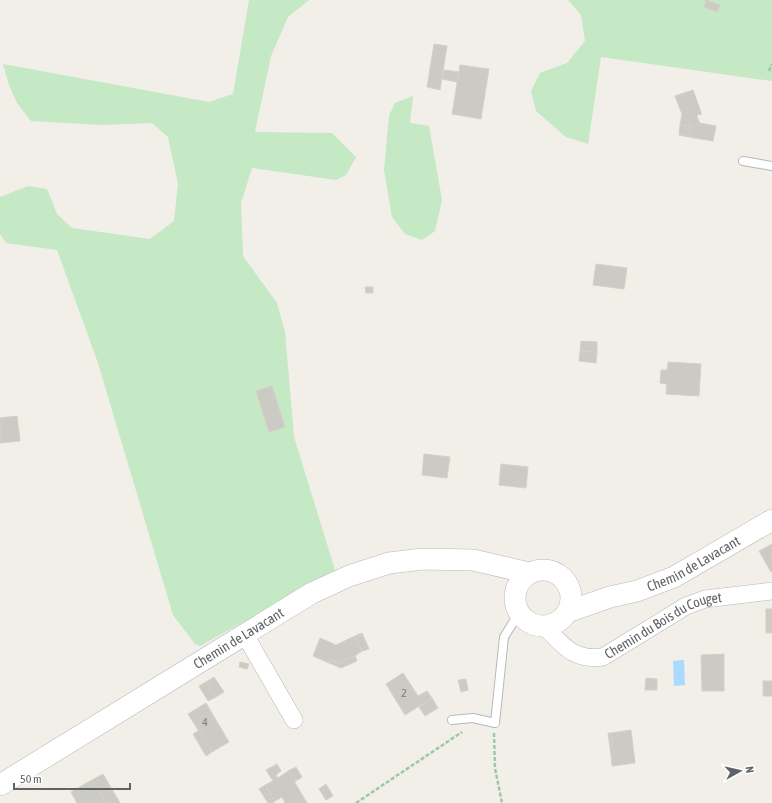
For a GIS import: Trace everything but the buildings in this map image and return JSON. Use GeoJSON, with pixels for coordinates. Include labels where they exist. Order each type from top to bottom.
{"type":"FeatureCollection","features":[{"type":"Feature","properties":{"kind":"street","name":"Chemin de Lavacant"},"geometry":{"type":"LineString","coordinates":[[567,612],[610,597],[638,591],[674,577],[772,520]]}},
{"type":"Feature","properties":{"kind":"street","name":"Chemin de Lavacant"},"geometry":{"type":"LineString","coordinates":[[0,785],[312,593],[349,576],[389,563],[423,559],[460,558],[498,565],[529,573]]}},
{"type":"Feature","properties":{"kind":"street"},"geometry":{"type":"LineString","coordinates":[[498,565],[517,604],[526,620],[534,625],[544,626],[553,624],[561,619],[567,612],[571,594],[563,577],[555,572],[538,570],[529,573],[522,578],[517,586],[517,604]]}},
{"type":"Feature","properties":{"kind":"street","name":"Chemin de Lavacant"},"geometry":{"type":"LineString","coordinates":[[568,585],[610,597]]}},
{"type":"Feature","properties":{"kind":"street","name":"Chemin du Bois du Couget"},"geometry":{"type":"LineString","coordinates":[[544,626],[568,649],[578,656],[592,658],[604,657],[686,606],[705,599],[772,591]]}},
{"type":"Feature","properties":{"kind":"street"},"geometry":{"type":"LineString","coordinates":[[245,635],[294,720]]}},
{"type":"Feature","properties":{"kind":"lane"},"geometry":{"type":"LineString","coordinates":[[743,161],[772,166]]}},
{"type":"Feature","properties":{"kind":"lane"},"geometry":{"type":"LineString","coordinates":[[452,720],[473,718],[495,723],[504,637],[517,604]]}},
{"type":"Feature","properties":{"kind":"path"},"geometry":{"type":"LineString","coordinates":[[769,71],[772,64]]}},
{"type":"Feature","properties":{"kind":"path"},"geometry":{"type":"LineString","coordinates":[[356,803],[480,720]]}},
{"type":"Feature","properties":{"kind":"path"},"geometry":{"type":"LineString","coordinates":[[495,723],[495,768],[502,803]]}},
{"type":"Feature","properties":{"kind":"green space"},"geometry":{"type":"Polygon","coordinates":[[[249,0],[309,0],[288,17],[271,56],[255,132],[332,133],[356,157],[346,175],[336,180],[252,168],[241,203],[243,256],[277,303],[285,332],[294,437],[335,570],[200,646],[195,644],[173,615],[98,363],[57,250],[6,243],[0,234],[0,197],[28,186],[47,189],[57,214],[72,228],[150,239],[174,221],[178,184],[168,137],[152,123],[102,125],[31,121],[17,103],[9,85],[3,64],[209,102],[233,94],[249,0]]]}},
{"type":"Feature","properties":{"kind":"green space"},"geometry":{"type":"Polygon","coordinates":[[[568,0],[772,0],[772,81],[601,57],[588,144],[566,137],[536,111],[531,91],[540,73],[567,63],[585,41],[581,15],[568,0]]]}},
{"type":"Feature","properties":{"kind":"green space"},"geometry":{"type":"Polygon","coordinates":[[[413,96],[410,123],[429,126],[442,200],[435,231],[422,240],[405,234],[392,217],[384,170],[389,116],[395,103],[413,96]]]}},
{"type":"Feature","properties":{"kind":"water"},"geometry":{"type":"Polygon","coordinates":[[[684,660],[685,685],[674,686],[673,661],[684,660]]]}}]}
